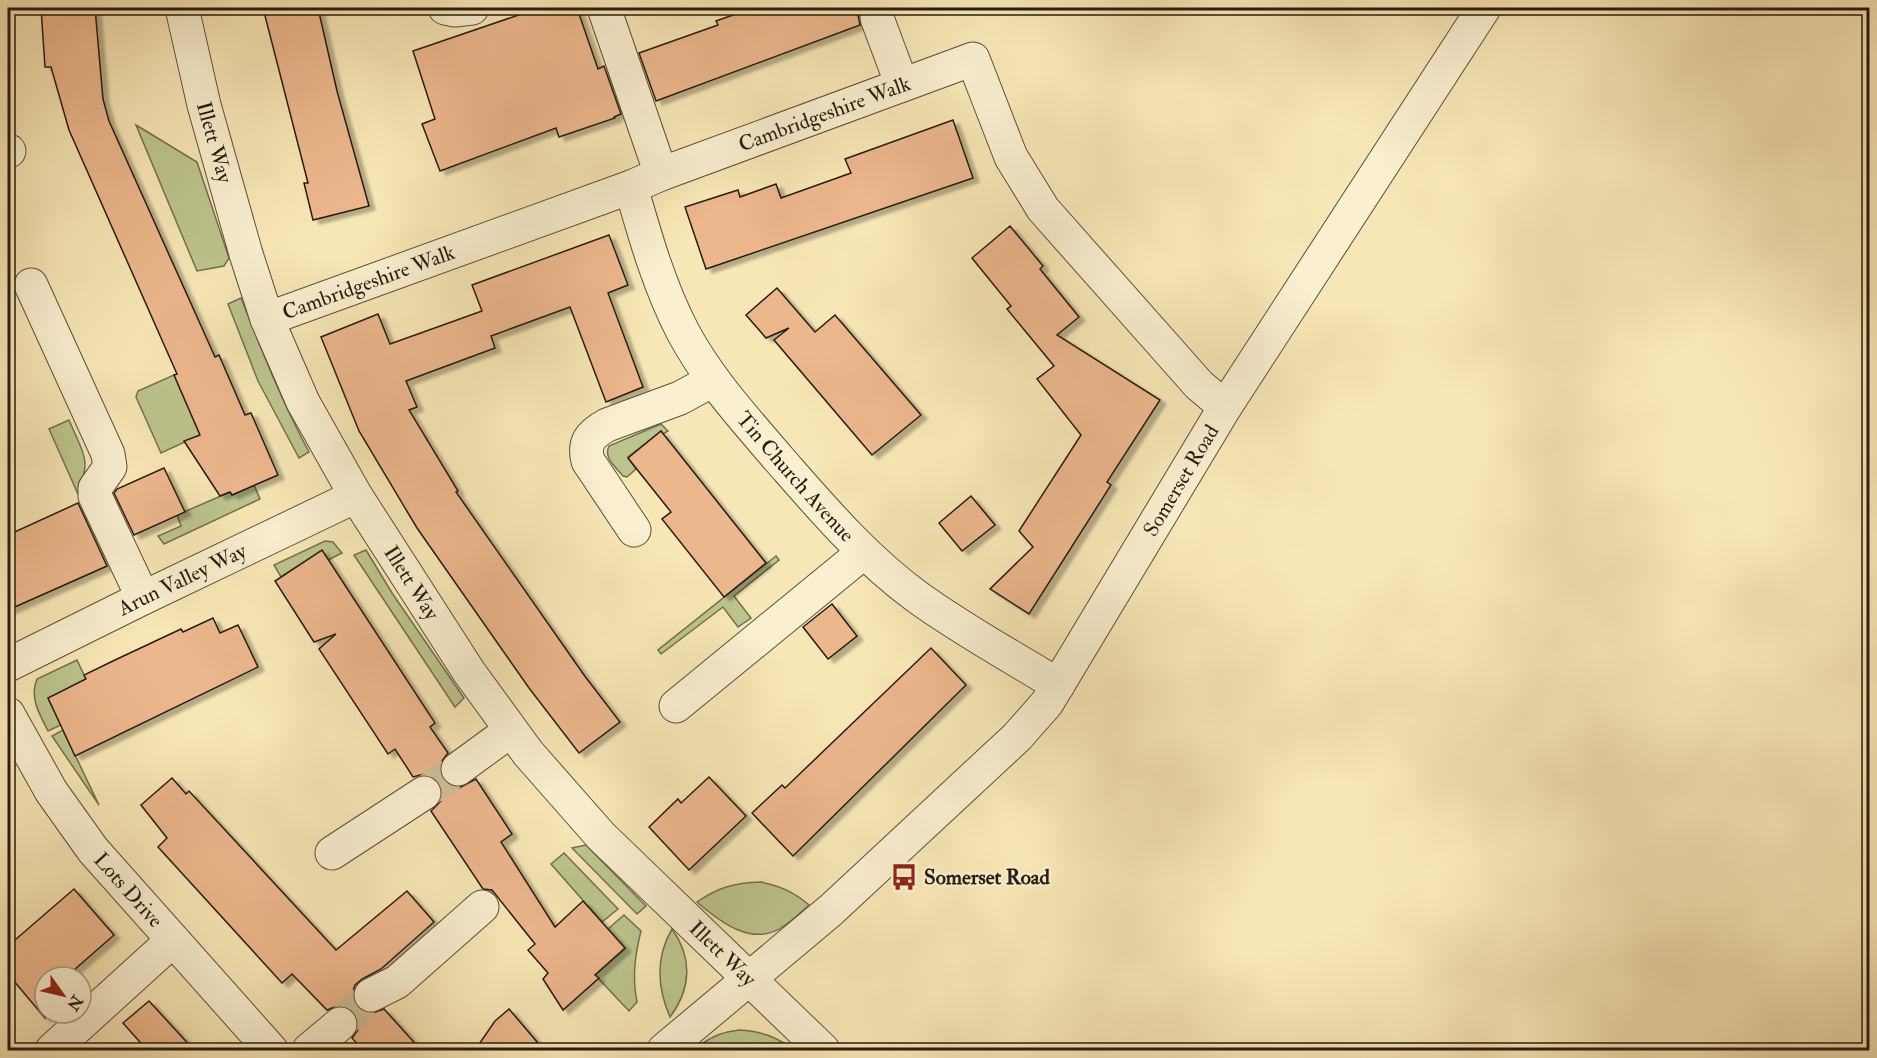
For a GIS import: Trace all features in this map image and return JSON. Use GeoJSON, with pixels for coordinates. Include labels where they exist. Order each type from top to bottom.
{"type":"FeatureCollection","features":[{"type":"Feature","properties":{"kind":"street","name":"Illett Way"},"geometry":{"type":"LineString","coordinates":[[182,8],[204,105],[246,254],[267,318],[303,402],[356,496],[469,672],[510,731],[554,784],[601,836],[823,1050]]}},
{"type":"Feature","properties":{"kind":"street"},"geometry":{"type":"LineString","coordinates":[[445,8],[455,10],[472,8]]}},
{"type":"Feature","properties":{"kind":"street"},"geometry":{"type":"LineString","coordinates":[[604,8],[661,174]]}},
{"type":"Feature","properties":{"kind":"street","name":"Somerset Road"},"geometry":{"type":"LineString","coordinates":[[664,1050],[831,910],[1017,737],[1047,702],[1225,407],[1484,8]]}},
{"type":"Feature","properties":{"kind":"street"},"geometry":{"type":"LineString","coordinates":[[877,18],[902,85]]}},
{"type":"Feature","properties":{"kind":"street","name":"Cambridgeshire Walk"},"geometry":{"type":"LineString","coordinates":[[267,318],[631,187],[981,56],[1011,157],[1043,209],[1199,385],[1225,407]]}},
{"type":"Feature","properties":{"kind":"street","name":"Tin Church Avenue"},"geometry":{"type":"LineString","coordinates":[[631,187],[646,237],[674,313],[694,351],[713,380],[794,476],[864,552],[917,597],[1058,685]]}},
{"type":"Feature","properties":{"kind":"street"},"geometry":{"type":"LineString","coordinates":[[31,285],[108,454],[110,467],[95,488],[95,496],[142,598]]}},
{"type":"Feature","properties":{"kind":"street"},"geometry":{"type":"LineString","coordinates":[[634,530],[588,461],[585,451],[589,440],[597,430],[607,424],[680,398],[713,380]]}},
{"type":"Feature","properties":{"kind":"street","name":"Arun Valley Way"},"geometry":{"type":"LineString","coordinates":[[8,665],[356,496]]}},
{"type":"Feature","properties":{"kind":"street"},"geometry":{"type":"LineString","coordinates":[[676,706],[864,552]]}},
{"type":"Feature","properties":{"kind":"street","name":"Lots Drive"},"geometry":{"type":"LineString","coordinates":[[8,714],[63,810],[93,850],[271,1050]]}},
{"type":"Feature","properties":{"kind":"street"},"geometry":{"type":"LineString","coordinates":[[458,770],[510,731]]}},
{"type":"Feature","properties":{"kind":"street"},"geometry":{"type":"LineString","coordinates":[[332,853],[424,793]]}},
{"type":"Feature","properties":{"kind":"street"},"geometry":{"type":"LineString","coordinates":[[371,995],[397,982],[482,907]]}},
{"type":"Feature","properties":{"kind":"street"},"geometry":{"type":"LineString","coordinates":[[66,1046],[172,941]]}},
{"type":"Feature","properties":{"kind":"street"},"geometry":{"type":"LineString","coordinates":[[309,1050],[340,1024]]}},
{"type":"Feature","properties":{"kind":"green space"},"geometry":{"type":"Polygon","coordinates":[[[136,125],[197,162],[229,258],[224,266],[197,271],[136,125]]]}},
{"type":"Feature","properties":{"kind":"green space"},"geometry":{"type":"Polygon","coordinates":[[[241,298],[281,395],[309,452],[299,458],[258,381],[228,304],[241,298]]]}},
{"type":"Feature","properties":{"kind":"green space"},"geometry":{"type":"Polygon","coordinates":[[[174,375],[200,435],[161,453],[136,397],[138,391],[174,375]]]}},
{"type":"Feature","properties":{"kind":"green space"},"geometry":{"type":"Polygon","coordinates":[[[69,420],[82,449],[85,464],[78,494],[49,429],[69,420]]]}},
{"type":"Feature","properties":{"kind":"green space"},"geometry":{"type":"Polygon","coordinates":[[[661,424],[668,431],[663,434],[661,431],[628,457],[636,469],[627,477],[623,476],[609,458],[609,446],[661,424]]]}},
{"type":"Feature","properties":{"kind":"green space"},"geometry":{"type":"Polygon","coordinates":[[[254,485],[260,499],[164,544],[158,536],[181,526],[177,515],[230,492],[232,495],[254,485]]]}},
{"type":"Feature","properties":{"kind":"green space"},"geometry":{"type":"Polygon","coordinates":[[[325,541],[333,542],[342,553],[328,560],[322,551],[281,577],[274,565],[325,541]]]}},
{"type":"Feature","properties":{"kind":"green space"},"geometry":{"type":"Polygon","coordinates":[[[366,550],[392,593],[464,698],[455,707],[354,555],[366,550]]]}},
{"type":"Feature","properties":{"kind":"green space"},"geometry":{"type":"Polygon","coordinates":[[[776,556],[779,560],[734,596],[751,618],[738,627],[723,607],[661,654],[658,650],[776,556]]]}},
{"type":"Feature","properties":{"kind":"green space"},"geometry":{"type":"Polygon","coordinates":[[[77,660],[86,679],[48,698],[61,725],[48,731],[35,700],[37,679],[77,660]]]}},
{"type":"Feature","properties":{"kind":"green space"},"geometry":{"type":"Polygon","coordinates":[[[63,730],[99,805],[52,736],[63,730]]]}},
{"type":"Feature","properties":{"kind":"green space"},"geometry":{"type":"Polygon","coordinates":[[[586,845],[646,906],[637,914],[572,848],[586,845]]]}},
{"type":"Feature","properties":{"kind":"green space"},"geometry":{"type":"Polygon","coordinates":[[[564,853],[618,909],[602,922],[551,864],[564,853]]]}},
{"type":"Feature","properties":{"kind":"green space"},"geometry":{"type":"Polygon","coordinates":[[[761,882],[786,890],[809,905],[784,926],[761,934],[738,930],[726,924],[697,902],[727,887],[761,882]]]}},
{"type":"Feature","properties":{"kind":"green space"},"geometry":{"type":"Polygon","coordinates":[[[624,915],[641,931],[635,966],[637,1002],[629,1011],[595,975],[625,949],[608,929],[624,915]]]}},
{"type":"Feature","properties":{"kind":"green space"},"geometry":{"type":"Polygon","coordinates":[[[672,929],[684,951],[687,973],[682,996],[670,1017],[660,984],[660,962],[666,940],[672,929]]]}},
{"type":"Feature","properties":{"kind":"green space"},"geometry":{"type":"Polygon","coordinates":[[[739,1030],[768,1036],[794,1050],[701,1050],[699,1046],[718,1035],[739,1030]]]}},
{"type":"Feature","properties":{"kind":"building"},"geometry":{"type":"Polygon","coordinates":[[[41,8],[95,8],[103,99],[109,121],[215,357],[219,355],[245,415],[251,413],[278,475],[232,495],[230,492],[220,496],[184,441],[200,435],[174,375],[177,374],[69,130],[51,67],[45,67],[41,8]]]}},
{"type":"Feature","properties":{"kind":"building"},"geometry":{"type":"Polygon","coordinates":[[[263,8],[318,8],[337,91],[369,206],[313,220],[304,183],[308,183],[263,8]]]}},
{"type":"Feature","properties":{"kind":"building"},"geometry":{"type":"Polygon","coordinates":[[[539,8],[577,8],[598,69],[604,66],[621,114],[559,137],[556,128],[440,171],[422,124],[435,119],[413,51],[539,8]]]}},
{"type":"Feature","properties":{"kind":"building"},"geometry":{"type":"Polygon","coordinates":[[[753,8],[862,8],[858,15],[860,25],[656,101],[639,53],[718,25],[716,21],[753,8]]]}},
{"type":"Feature","properties":{"kind":"building"},"geometry":{"type":"Polygon","coordinates":[[[953,120],[973,178],[706,269],[685,207],[738,190],[740,197],[776,184],[781,198],[851,173],[845,159],[953,120]]]}},
{"type":"Feature","properties":{"kind":"building"},"geometry":{"type":"Polygon","coordinates":[[[1010,226],[1043,266],[1040,269],[1079,317],[1057,335],[1160,400],[1107,482],[1111,485],[1029,614],[990,589],[1033,547],[1019,531],[1081,435],[1037,379],[1054,366],[1007,309],[1011,306],[972,258],[1010,226]]]}},
{"type":"Feature","properties":{"kind":"building"},"geometry":{"type":"Polygon","coordinates":[[[609,235],[628,285],[608,293],[643,387],[606,402],[570,307],[491,336],[495,348],[406,381],[417,407],[409,410],[458,491],[456,492],[584,675],[620,722],[579,753],[529,688],[417,528],[359,431],[321,337],[378,314],[390,344],[482,311],[472,285],[609,235]]]}},
{"type":"Feature","properties":{"kind":"building"},"geometry":{"type":"Polygon","coordinates":[[[777,288],[815,332],[835,315],[921,415],[872,455],[774,340],[789,328],[766,338],[746,315],[777,288]]]}},
{"type":"Feature","properties":{"kind":"building"},"geometry":{"type":"Polygon","coordinates":[[[661,431],[766,563],[724,597],[662,519],[671,512],[628,458],[661,431]]]}},
{"type":"Feature","properties":{"kind":"building"},"geometry":{"type":"Polygon","coordinates":[[[164,468],[185,512],[134,535],[114,493],[117,489],[164,468]]]}},
{"type":"Feature","properties":{"kind":"building"},"geometry":{"type":"Polygon","coordinates":[[[971,496],[995,525],[962,551],[939,523],[971,496]]]}},
{"type":"Feature","properties":{"kind":"building"},"geometry":{"type":"Polygon","coordinates":[[[78,503],[107,566],[8,610],[8,535],[78,503]]]}},
{"type":"Feature","properties":{"kind":"building"},"geometry":{"type":"Polygon","coordinates":[[[322,550],[435,723],[430,727],[448,753],[441,762],[440,772],[443,780],[450,786],[459,788],[476,779],[512,834],[501,842],[555,927],[583,901],[625,948],[595,975],[599,978],[563,1010],[543,979],[548,973],[528,950],[535,944],[492,890],[483,889],[431,811],[441,801],[443,791],[439,782],[432,776],[424,774],[413,777],[395,749],[388,754],[319,649],[336,634],[314,642],[275,581],[322,550]]]}},
{"type":"Feature","properties":{"kind":"building"},"geometry":{"type":"Polygon","coordinates":[[[832,604],[857,636],[828,659],[803,627],[832,604]]]}},
{"type":"Feature","properties":{"kind":"building"},"geometry":{"type":"Polygon","coordinates":[[[213,618],[220,633],[238,625],[258,667],[75,756],[48,698],[86,679],[84,675],[181,629],[183,632],[213,618]]]}},
{"type":"Feature","properties":{"kind":"building"},"geometry":{"type":"Polygon","coordinates":[[[931,648],[966,685],[793,856],[752,813],[782,785],[785,788],[931,648]]]}},
{"type":"Feature","properties":{"kind":"building"},"geometry":{"type":"Polygon","coordinates":[[[709,777],[746,816],[689,870],[649,827],[678,799],[681,803],[709,777]]]}},
{"type":"Feature","properties":{"kind":"building"},"geometry":{"type":"Polygon","coordinates":[[[172,778],[186,794],[189,791],[336,950],[407,891],[434,922],[381,969],[355,985],[352,994],[355,1004],[361,1011],[370,1014],[384,1009],[421,1050],[363,1050],[352,1038],[358,1030],[358,1021],[354,1012],[347,1007],[337,1006],[327,1010],[292,974],[282,983],[158,847],[167,838],[141,805],[172,778]]]}},
{"type":"Feature","properties":{"kind":"building"},"geometry":{"type":"Polygon","coordinates":[[[74,889],[114,935],[80,965],[33,965],[33,1004],[8,974],[8,946],[74,889]]]}},
{"type":"Feature","properties":{"kind":"building"},"geometry":{"type":"Polygon","coordinates":[[[149,1001],[194,1050],[147,1050],[123,1023],[149,1001]]]}},
{"type":"Feature","properties":{"kind":"building"},"geometry":{"type":"Polygon","coordinates":[[[509,1009],[544,1050],[475,1050],[495,1021],[509,1009]]]}},
{"type":"Feature","properties":{"kind":"tunnel"},"geometry":{"type":"LineString","coordinates":[[424,793],[458,769]]}},
{"type":"Feature","properties":{"kind":"tunnel"},"geometry":{"type":"LineString","coordinates":[[340,1024],[371,995]]}},
{"type":"Feature","properties":{"kind":"place","name":"Somerset Road"},"geometry":{"type":"Point","coordinates":[904,877]}}]}
